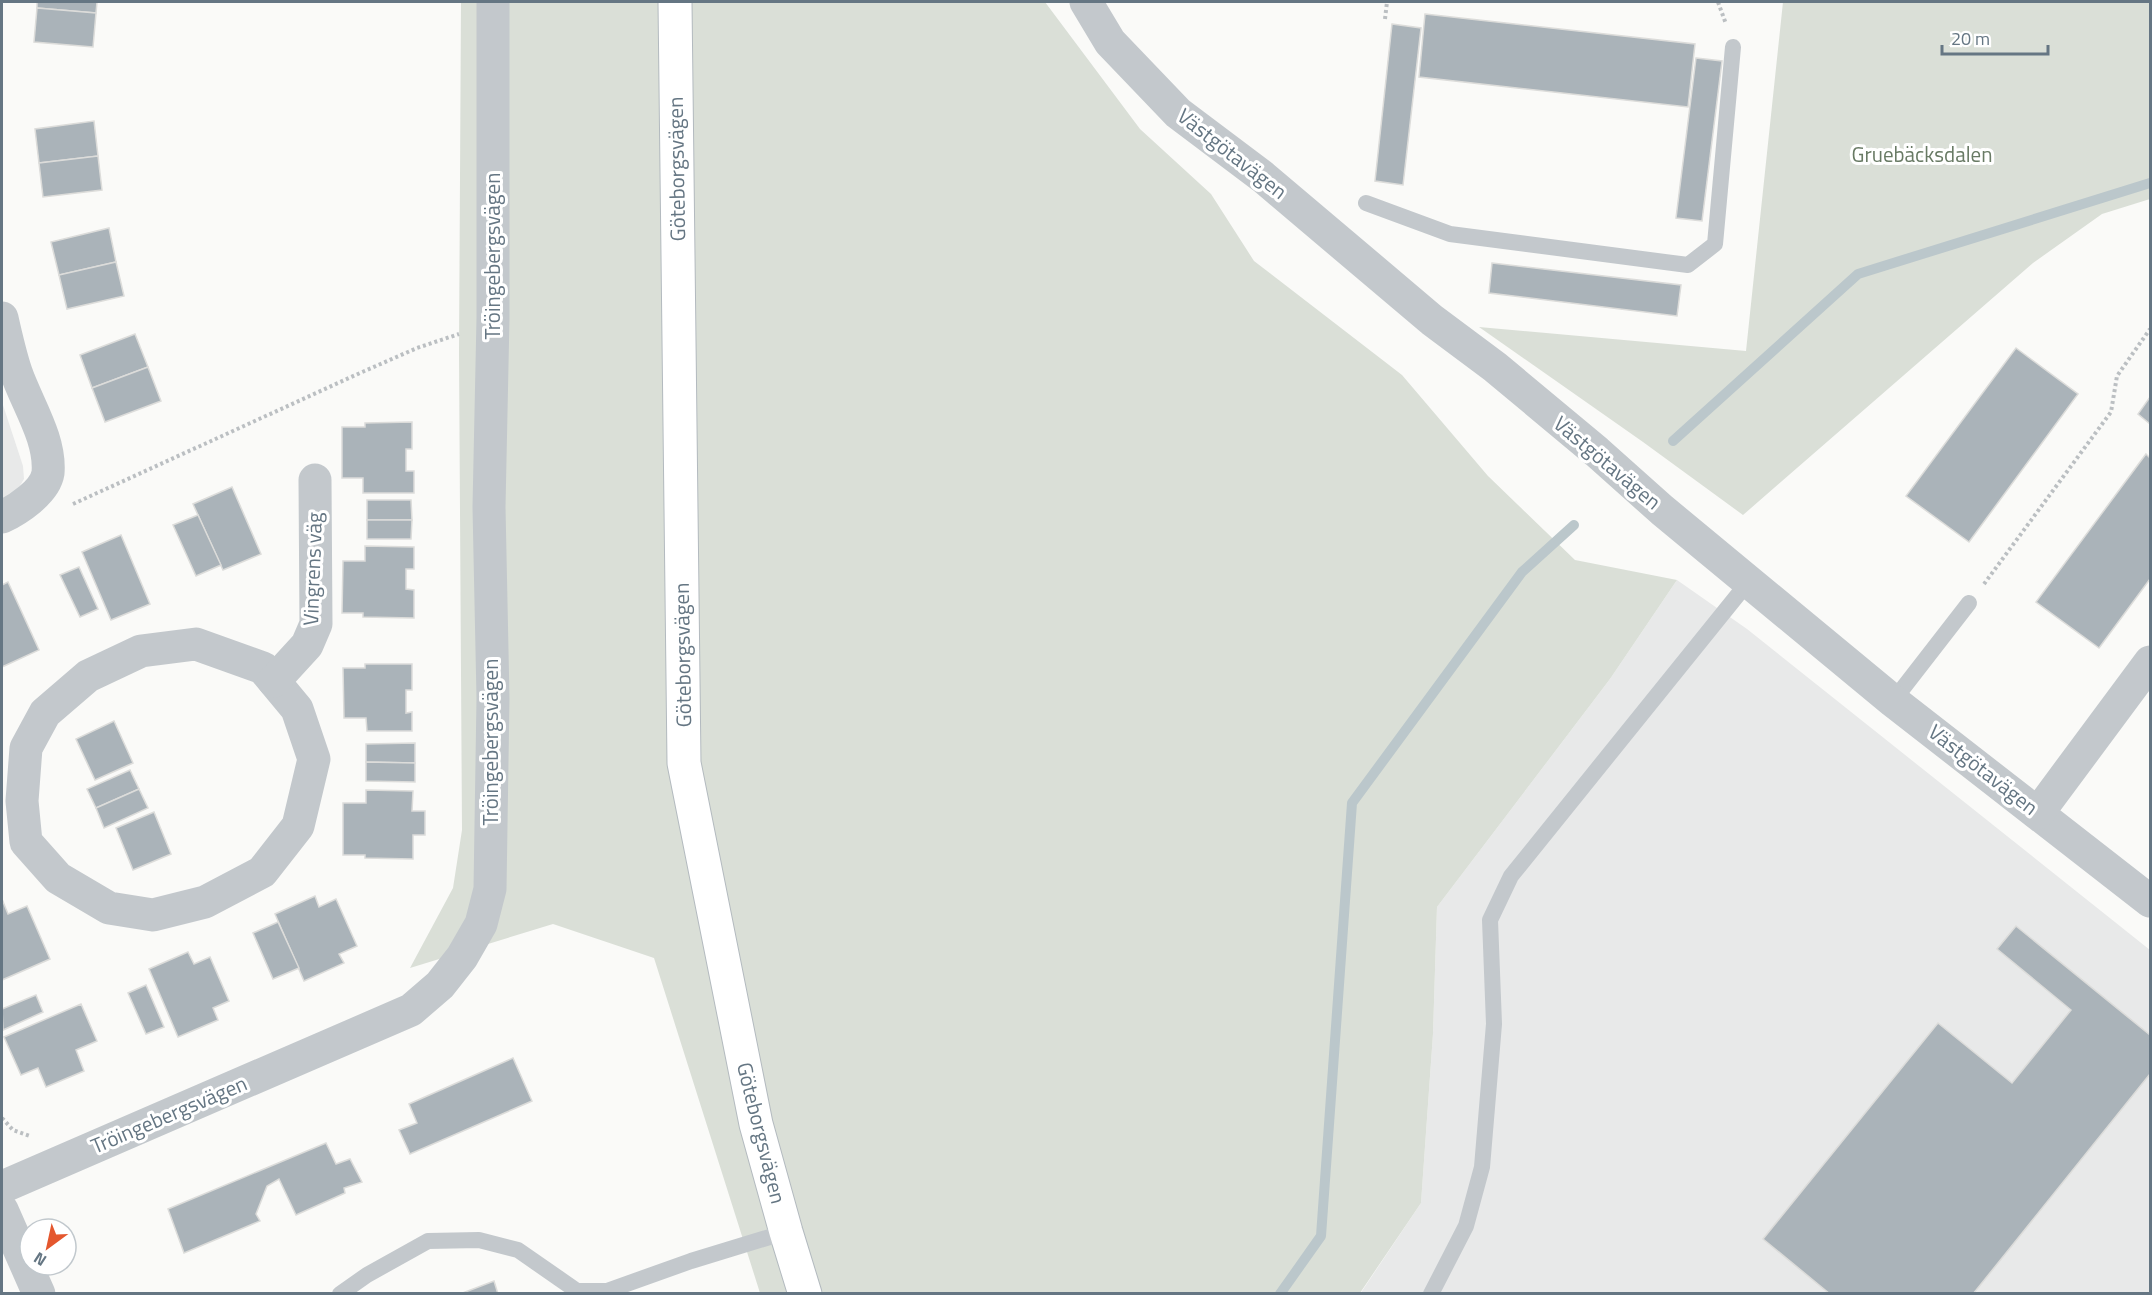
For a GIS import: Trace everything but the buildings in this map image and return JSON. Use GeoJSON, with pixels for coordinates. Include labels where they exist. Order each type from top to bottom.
{"type":"FeatureCollection","features":[{"type":"Feature","properties":{"kind":"main road","name":"Göteborgsvägen"},"geometry":{"type":"LineString","coordinates":[[675,2],[684,763],[756,1124],[786,1232],[806,1293]]}},
{"type":"Feature","properties":{"kind":"street","name":"Tröingebergsvägen"},"geometry":{"type":"LineString","coordinates":[[2,1187],[411,1010],[440,985],[462,957],[481,924],[490,889],[493,710],[489,507],[493,318],[493,2]]}},
{"type":"Feature","properties":{"kind":"street","name":"Västgötavägen"},"geometry":{"type":"LineString","coordinates":[[1086,2],[1110,42],[1178,113],[1263,177],[1432,320],[1495,367],[1662,510],[1893,701],[2151,901]]}},
{"type":"Feature","properties":{"kind":"street"},"geometry":{"type":"LineString","coordinates":[[2,318],[16,371],[47,449],[48,476],[38,491],[11,513],[2,517]]}},
{"type":"Feature","properties":{"kind":"street","name":"Vingrens väg"},"geometry":{"type":"LineString","coordinates":[[274,681],[307,645],[316,624],[315,480]]}},
{"type":"Feature","properties":{"kind":"street"},"geometry":{"type":"LineString","coordinates":[[196,644],[263,668],[297,709],[314,759],[298,826],[262,872],[206,902],[153,915],[109,908],[58,878],[14,847],[22,801],[26,748],[45,713],[88,676],[141,651],[196,644]]}},
{"type":"Feature","properties":{"kind":"street"},"geometry":{"type":"LineString","coordinates":[[2038,813],[2151,662]]}},
{"type":"Feature","properties":{"kind":"street"},"geometry":{"type":"LineString","coordinates":[[2,1210],[39,1293]]}},
{"type":"Feature","properties":{"kind":"lane"},"geometry":{"type":"LineString","coordinates":[[1366,203],[1450,234],[1689,265],[1715,244],[1733,47]]}},
{"type":"Feature","properties":{"kind":"lane"},"geometry":{"type":"LineString","coordinates":[[1431,1293],[1466,1226],[1482,1167],[1494,1024],[1490,920],[1511,876],[1749,581]]}},
{"type":"Feature","properties":{"kind":"lane"},"geometry":{"type":"LineString","coordinates":[[1893,701],[1969,603]]}},
{"type":"Feature","properties":{"kind":"lane"},"geometry":{"type":"LineString","coordinates":[[340,1293],[366,1275],[428,1241],[479,1240],[518,1250],[577,1291],[607,1291],[691,1261],[786,1232]]}},
{"type":"Feature","properties":{"kind":"path"},"geometry":{"type":"LineString","coordinates":[[1385,19],[1387,2]]}},
{"type":"Feature","properties":{"kind":"path"},"geometry":{"type":"LineString","coordinates":[[1969,603],[2111,412],[2117,376],[2151,329]]}},
{"type":"Feature","properties":{"kind":"path"},"geometry":{"type":"LineString","coordinates":[[68,507],[360,373],[417,348],[467,331]]}},
{"type":"Feature","properties":{"kind":"path"},"geometry":{"type":"LineString","coordinates":[[2,1118],[13,1130],[25,1136],[38,1138]]}},
{"type":"Feature","properties":{"kind":"shaded area"},"geometry":{"type":"Polygon","coordinates":[[[2,402],[23,466],[24,479],[15,494],[2,505],[2,402]]]}},
{"type":"Feature","properties":{"kind":"shaded area"},"geometry":{"type":"Polygon","coordinates":[[[1677,580],[1747,629],[2150,950],[2150,1293],[1360,1294],[1421,1203],[1433,1034],[1437,907],[1610,679],[1677,580]]]}},
{"type":"Feature","properties":{"kind":"green space"},"geometry":{"type":"Polygon","coordinates":[[[461,2],[1045,2],[1140,129],[1211,194],[1254,261],[1402,375],[1488,476],[1575,560],[1677,580],[1610,679],[1437,907],[1433,1034],[1421,1203],[1360,1293],[760,1293],[654,958],[553,924],[410,968],[453,888],[462,830],[459,352],[461,2]]]}},
{"type":"Feature","properties":{"kind":"green space","name":"Gruebäcksdalen"},"geometry":{"type":"Polygon","coordinates":[[[1783,2],[2150,2],[2150,199],[2102,214],[2033,263],[1743,515],[1479,327],[1746,351],[1783,2]]]}},
{"type":"Feature","properties":{"kind":"waterway"},"geometry":{"type":"LineString","coordinates":[[1673,441],[1858,274],[2150,183]]}},
{"type":"Feature","properties":{"kind":"waterway"},"geometry":{"type":"LineString","coordinates":[[1280,1294],[1321,1236],[1352,803],[1522,572],[1574,525]]}}]}
